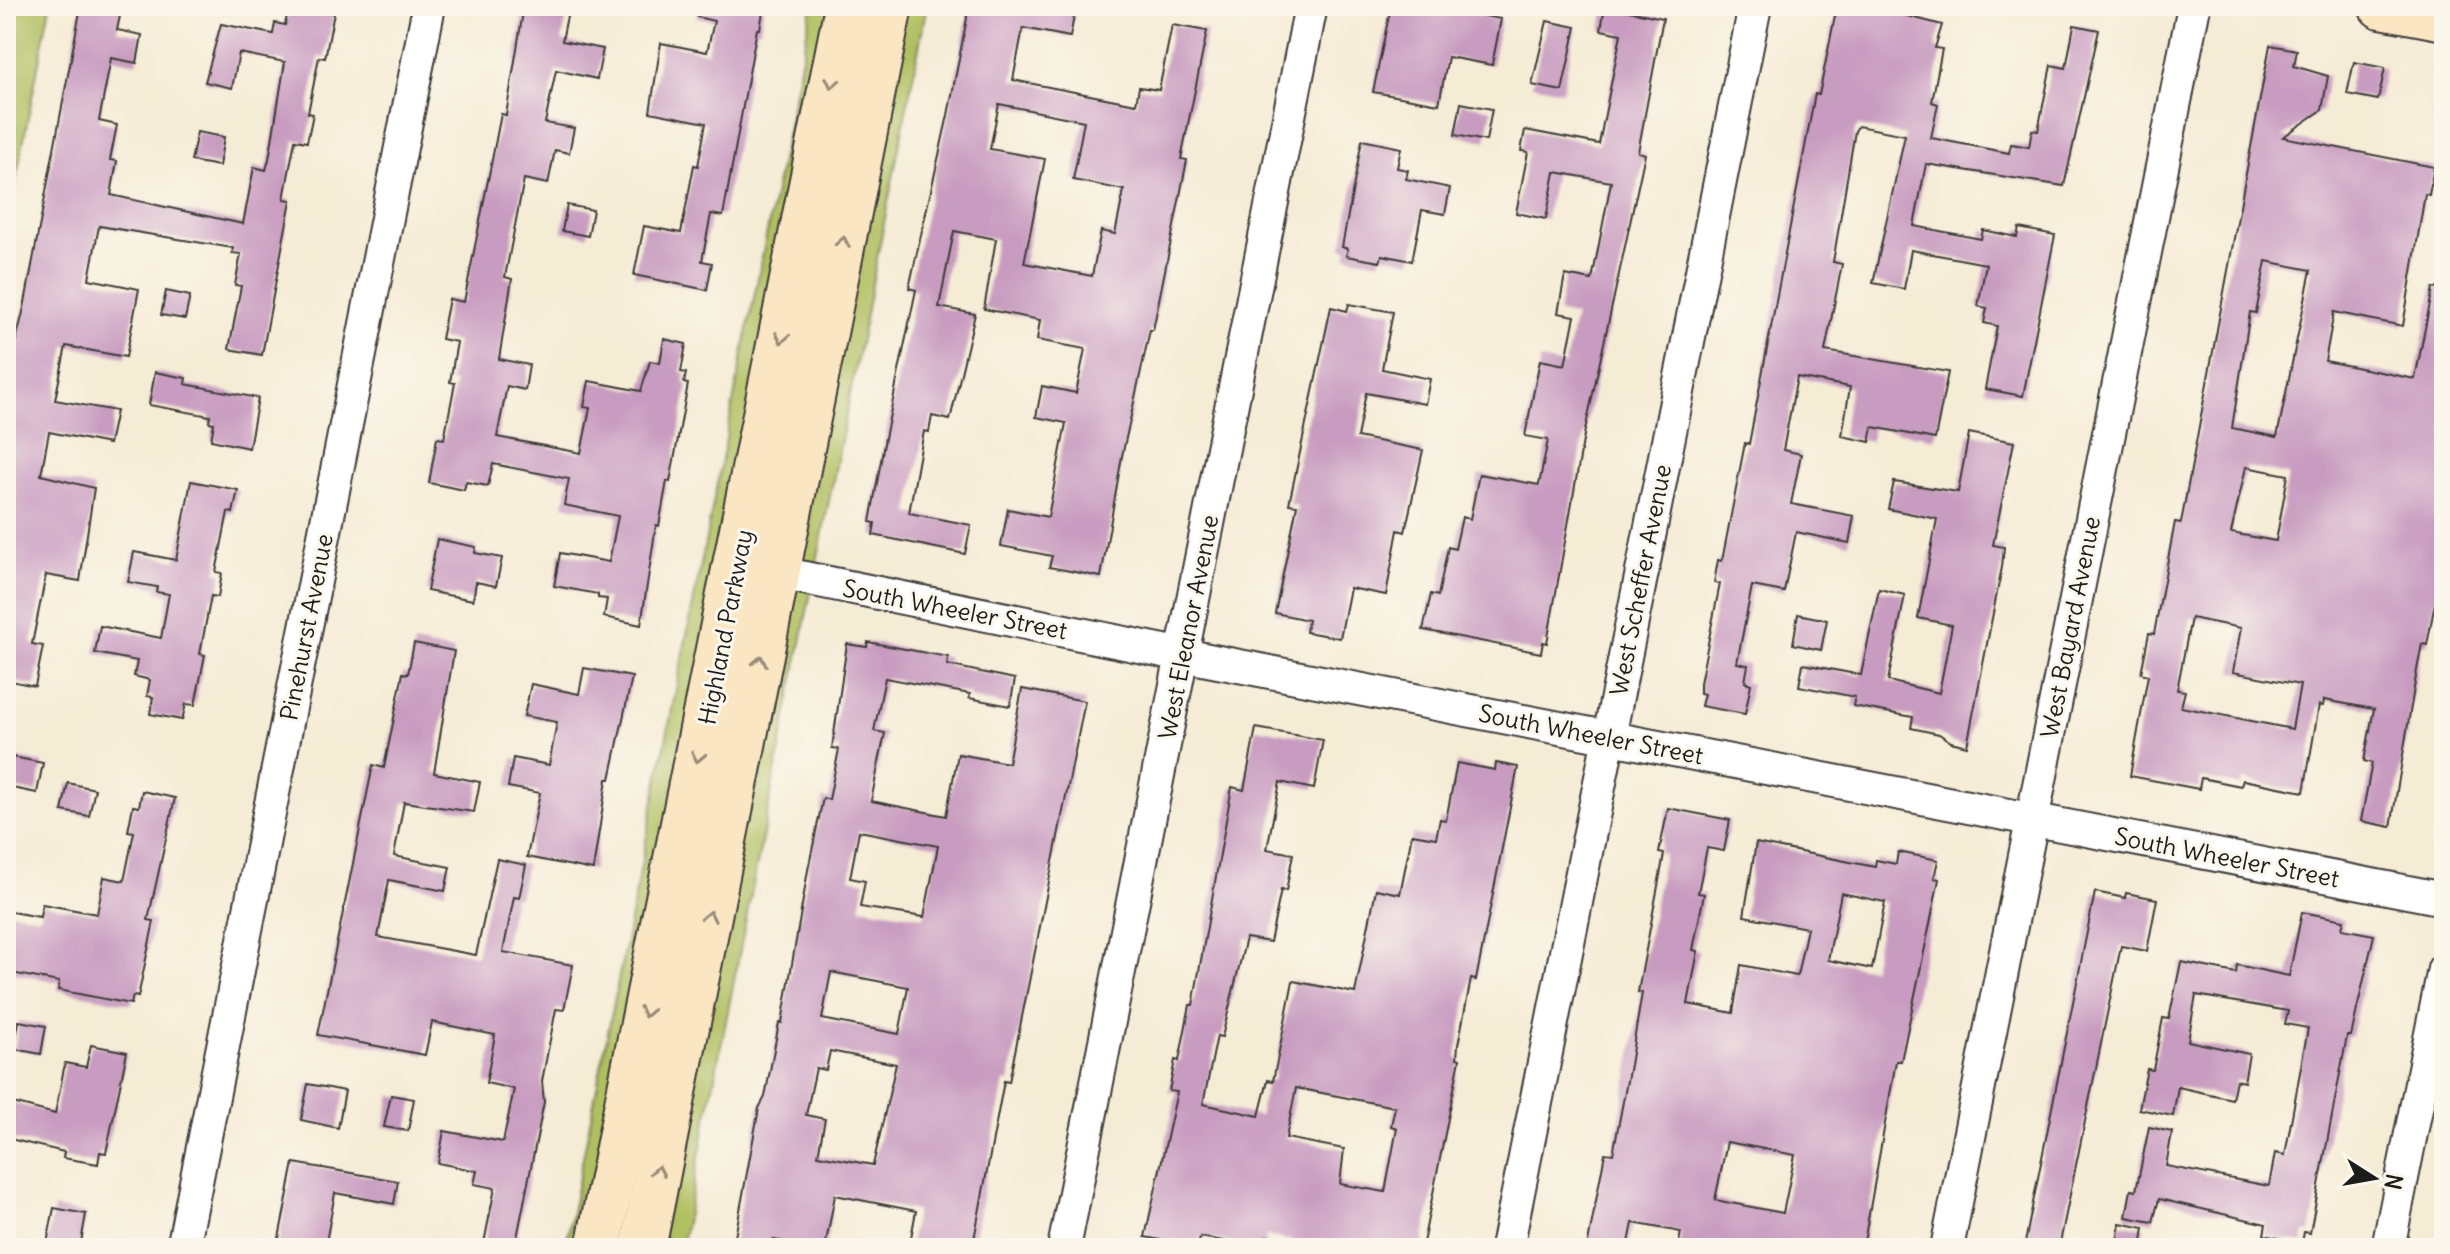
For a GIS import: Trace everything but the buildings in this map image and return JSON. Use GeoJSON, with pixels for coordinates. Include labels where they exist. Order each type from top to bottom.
{"type":"FeatureCollection","features":[{"type":"Feature","properties":{"kind":"street","name":"Pinehurst Avenue"},"geometry":{"type":"LineString","coordinates":[[183,1248],[429,6]]}},
{"type":"Feature","properties":{"kind":"street","name":"Highland Parkway"},"geometry":{"type":"LineString","coordinates":[[643,1248],[758,569],[847,6]]}},
{"type":"Feature","properties":{"kind":"street","name":"Highland Parkway"},"geometry":{"type":"LineString","coordinates":[[598,1248],[890,6]]}},
{"type":"Feature","properties":{"kind":"street","name":"West Eleanor Avenue"},"geometry":{"type":"LineString","coordinates":[[1064,1248],[1311,6]]}},
{"type":"Feature","properties":{"kind":"street","name":"West Scheffer Avenue"},"geometry":{"type":"LineString","coordinates":[[1507,1248],[1755,6]]}},
{"type":"Feature","properties":{"kind":"street","name":"West Bayard Avenue"},"geometry":{"type":"LineString","coordinates":[[1947,1248],[2194,6]]}},
{"type":"Feature","properties":{"kind":"street"},"geometry":{"type":"LineString","coordinates":[[2381,6],[2444,18]]}},
{"type":"Feature","properties":{"kind":"street","name":"South Wheeler Street"},"geometry":{"type":"LineString","coordinates":[[758,569],[1182,655],[2444,899]]}},
{"type":"Feature","properties":{"kind":"street"},"geometry":{"type":"LineString","coordinates":[[2388,1248],[2444,969]]}},
{"type":"Feature","properties":{"kind":"green space"},"geometry":{"type":"Polygon","coordinates":[[[6,6],[50,6],[6,230],[6,6]]]}},
{"type":"Feature","properties":{"kind":"green space"},"geometry":{"type":"Polygon","coordinates":[[[812,6],[927,6],[681,1248],[565,1248],[812,6]]]}}]}
